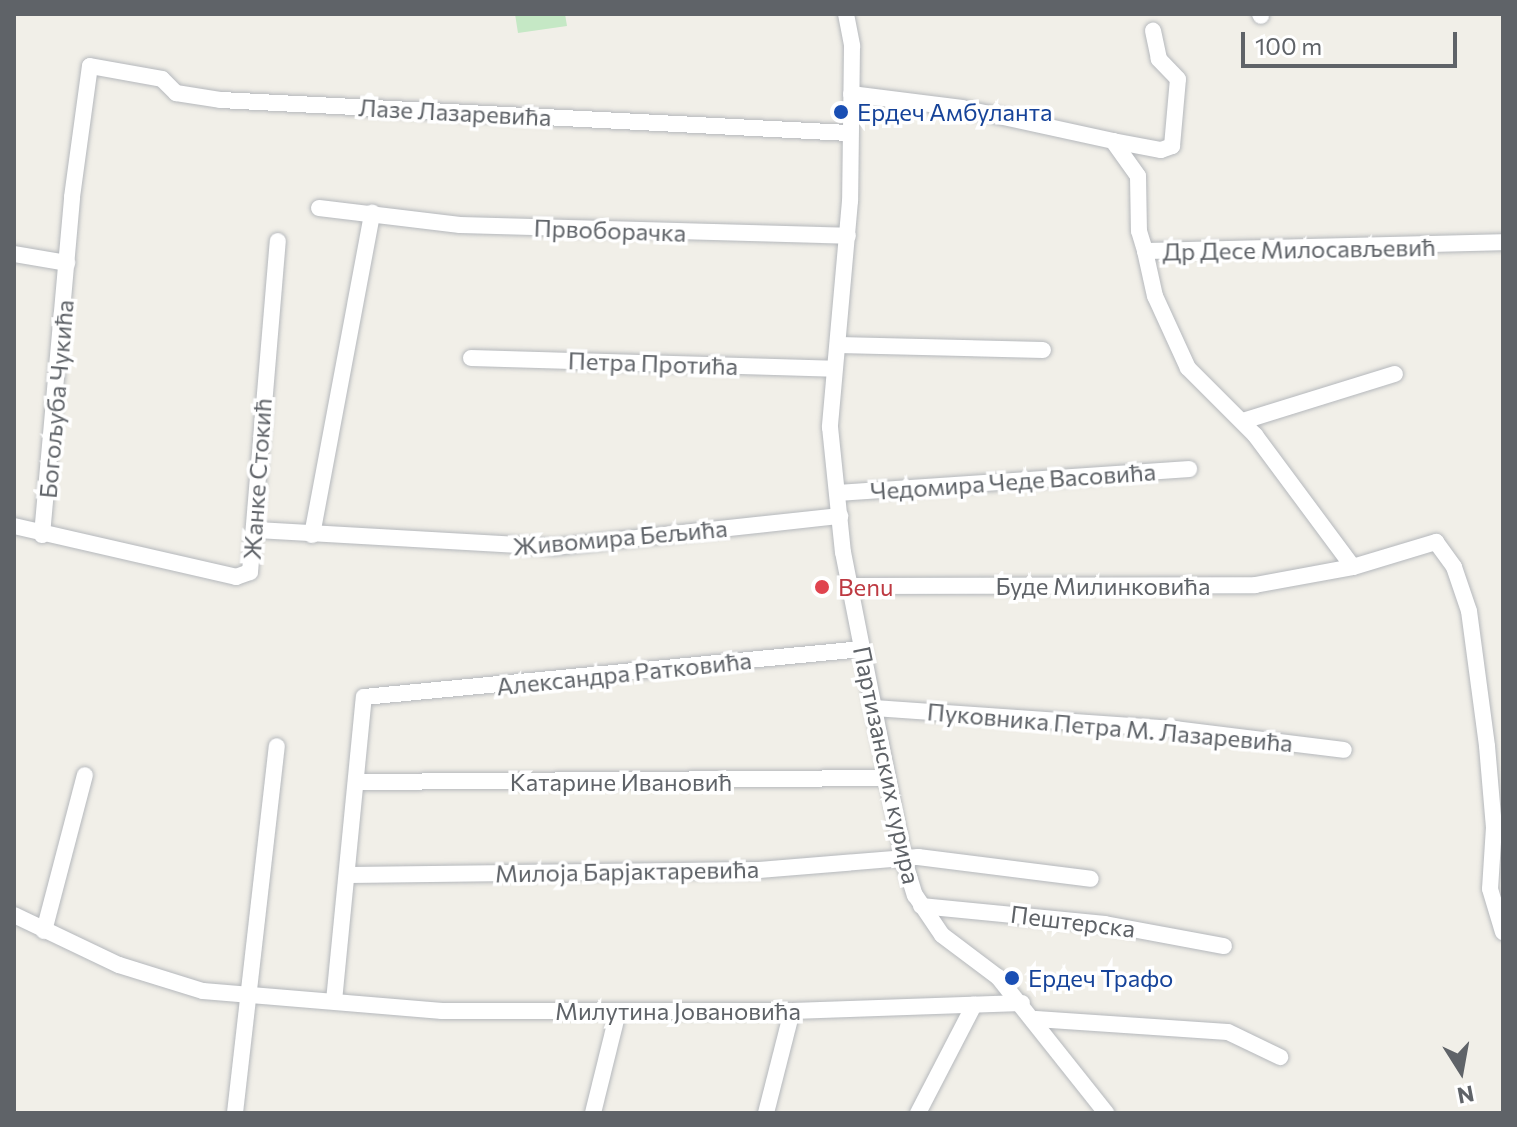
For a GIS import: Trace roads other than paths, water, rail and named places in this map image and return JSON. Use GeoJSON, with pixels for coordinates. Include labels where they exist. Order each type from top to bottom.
{"type":"FeatureCollection","features":[{"type":"Feature","properties":{"kind":"street","name":"Партизанских курира"},"geometry":{"type":"LineString","coordinates":[[846,14],[851,94],[848,236],[830,427],[840,516],[861,649],[904,860],[921,906],[942,935],[998,977],[1022,1003],[1106,1113]]}},
{"type":"Feature","properties":{"kind":"street"},"geometry":{"type":"LineString","coordinates":[[851,94],[962,108],[1161,150],[1174,141],[1178,79],[1159,59],[1153,31]]}},
{"type":"Feature","properties":{"kind":"street","name":"Лазе Лазаревића"},"geometry":{"type":"LineString","coordinates":[[86,88],[90,66],[162,79],[176,93],[221,100],[849,133]]}},
{"type":"Feature","properties":{"kind":"street","name":"Богољуба Чукића"},"geometry":{"type":"LineString","coordinates":[[42,535],[86,88]]}},
{"type":"Feature","properties":{"kind":"street","name":"Др Десе Милосављевић"},"geometry":{"type":"LineString","coordinates":[[1113,141],[1138,176],[1139,231],[1145,251],[1503,242]]}},
{"type":"Feature","properties":{"kind":"street","name":"Првоборачка"},"geometry":{"type":"LineString","coordinates":[[319,208],[460,225],[848,236]]}},
{"type":"Feature","properties":{"kind":"street"},"geometry":{"type":"LineString","coordinates":[[312,535],[372,213]]}},
{"type":"Feature","properties":{"kind":"street","name":"Жанке Стокић"},"geometry":{"type":"LineString","coordinates":[[14,526],[42,535],[244,577],[250,572],[257,530],[256,469],[278,241]]}},
{"type":"Feature","properties":{"kind":"street"},"geometry":{"type":"LineString","coordinates":[[1145,251],[1171,339],[1205,389],[1243,421],[1353,567]]}},
{"type":"Feature","properties":{"kind":"street"},"geometry":{"type":"LineString","coordinates":[[14,254],[67,263]]}},
{"type":"Feature","properties":{"kind":"street"},"geometry":{"type":"LineString","coordinates":[[838,345],[1043,350]]}},
{"type":"Feature","properties":{"kind":"street","name":"Петра Протића"},"geometry":{"type":"LineString","coordinates":[[471,358],[834,369]]}},
{"type":"Feature","properties":{"kind":"street"},"geometry":{"type":"LineString","coordinates":[[1243,421],[1395,374]]}},
{"type":"Feature","properties":{"kind":"street","name":"Чедомира Чеде Васовића"},"geometry":{"type":"LineString","coordinates":[[838,493],[1189,469]]}},
{"type":"Feature","properties":{"kind":"street","name":"Живомира Бељића"},"geometry":{"type":"LineString","coordinates":[[257,530],[554,547],[840,516]]}},
{"type":"Feature","properties":{"kind":"street","name":"Буде Милинковића"},"geometry":{"type":"LineString","coordinates":[[851,586],[1255,585],[1353,567],[1436,542],[1454,567],[1469,611],[1494,827],[1490,889],[1503,932]]}},
{"type":"Feature","properties":{"kind":"street","name":"Александра Ратковића"},"geometry":{"type":"LineString","coordinates":[[357,782],[364,697],[861,649]]}},
{"type":"Feature","properties":{"kind":"street","name":"Пуковника Петра М. Лазаревића"},"geometry":{"type":"LineString","coordinates":[[874,708],[1174,729],[1344,750]]}},
{"type":"Feature","properties":{"kind":"street"},"geometry":{"type":"LineString","coordinates":[[235,1113],[277,746]]}},
{"type":"Feature","properties":{"kind":"street"},"geometry":{"type":"LineString","coordinates":[[44,931],[85,775]]}},
{"type":"Feature","properties":{"kind":"street","name":"Катарине Ивановић"},"geometry":{"type":"LineString","coordinates":[[357,782],[886,778]]}},
{"type":"Feature","properties":{"kind":"street"},"geometry":{"type":"LineString","coordinates":[[334,1001],[357,782]]}},
{"type":"Feature","properties":{"kind":"street","name":"Милоја Барјактаревића"},"geometry":{"type":"LineString","coordinates":[[349,875],[759,870],[918,857],[1091,879]]}},
{"type":"Feature","properties":{"kind":"street","name":"Пештерска"},"geometry":{"type":"LineString","coordinates":[[921,906],[1105,924],[1224,946]]}},
{"type":"Feature","properties":{"kind":"street","name":"Милутина Јовановића"},"geometry":{"type":"LineString","coordinates":[[14,915],[119,965],[203,991],[248,992],[442,1011],[792,1011],[1022,1003]]}},
{"type":"Feature","properties":{"kind":"street"},"geometry":{"type":"LineString","coordinates":[[918,1113],[974,1005]]}},
{"type":"Feature","properties":{"kind":"street"},"geometry":{"type":"LineString","coordinates":[[766,1113],[792,1011]]}},
{"type":"Feature","properties":{"kind":"street"},"geometry":{"type":"LineString","coordinates":[[593,1113],[618,1012]]}},
{"type":"Feature","properties":{"kind":"street"},"geometry":{"type":"LineString","coordinates":[[1036,1019],[1228,1032],[1280,1057]]}},
{"type":"Feature","properties":{"kind":"place","name":"Ердеч Амбуланта"},"geometry":{"type":"Point","coordinates":[841,112]}},
{"type":"Feature","properties":{"kind":"place","name":"Benu"},"geometry":{"type":"Point","coordinates":[822,587]}},
{"type":"Feature","properties":{"kind":"place","name":"Ердеч Трафо"},"geometry":{"type":"Point","coordinates":[1012,978]}}]}
